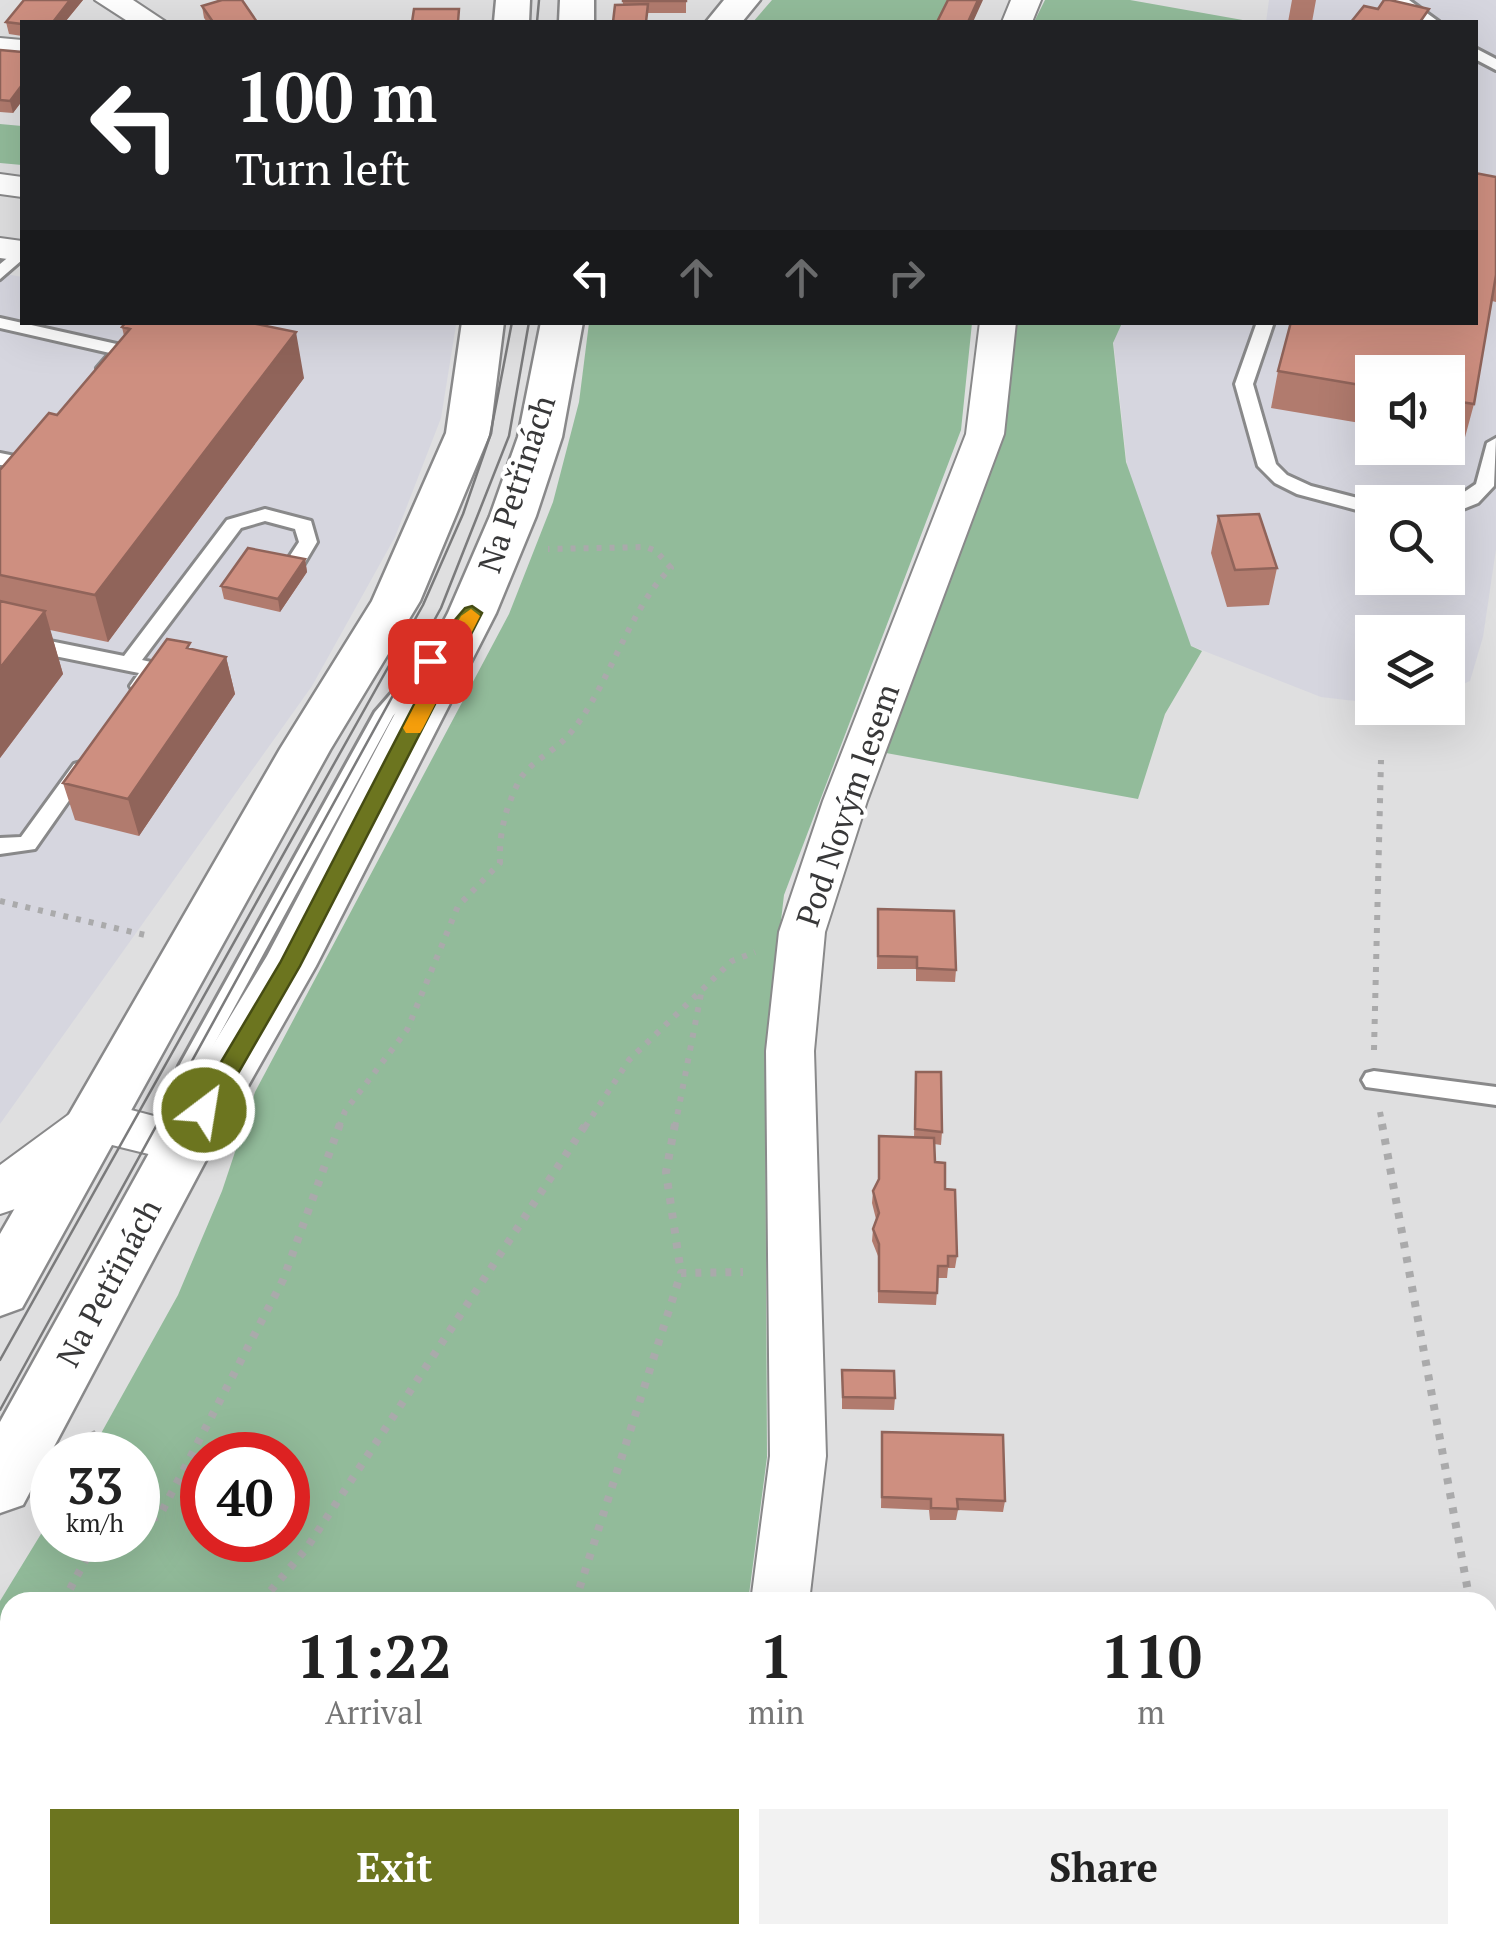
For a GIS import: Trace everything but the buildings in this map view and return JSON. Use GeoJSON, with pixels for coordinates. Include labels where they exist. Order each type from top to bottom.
{"type":"FeatureCollection","features":[{"type":"Feature","properties":{"kind":"street"},"geometry":{"type":"LineString","coordinates":[[110,0],[147,20]]}},
{"type":"Feature","properties":{"kind":"street"},"geometry":{"type":"LineString","coordinates":[[725,20],[743,0]]}},
{"type":"Feature","properties":{"kind":"street","name":"Na Petřinách"},"geometry":{"type":"LineString","coordinates":[[0,1290],[305,750],[396,601],[468,433],[483,325]]}},
{"type":"Feature","properties":{"kind":"street","name":"Na Petřinách"},"geometry":{"type":"LineString","coordinates":[[0,1484],[185,1143],[289,966],[472,613],[513,516],[540,437],[561,325]]}},
{"type":"Feature","properties":{"kind":"street","name":"Pod Novým lesem"},"geometry":{"type":"LineString","coordinates":[[781,1592],[798,1456],[790,1051],[802,932],[845,801],[985,434],[998,325]]}},
{"type":"Feature","properties":{"kind":"street"},"geometry":{"type":"LineString","coordinates":[[0,1193],[97,1121],[185,1143]]}},
{"type":"Feature","properties":{"kind":"lane"},"geometry":{"type":"LineString","coordinates":[[1402,8],[1428,20]]}},
{"type":"Feature","properties":{"kind":"lane"},"geometry":{"type":"LineString","coordinates":[[0,274],[20,253]]}},
{"type":"Feature","properties":{"kind":"lane"},"geometry":{"type":"LineString","coordinates":[[0,324],[121,350],[97,379]]}},
{"type":"Feature","properties":{"kind":"lane"},"geometry":{"type":"LineString","coordinates":[[1265,325],[1244,384],[1268,466],[1281,479],[1304,490],[1355,504]]}},
{"type":"Feature","properties":{"kind":"lane"},"geometry":{"type":"LineString","coordinates":[[0,459],[24,463],[48,435]]}},
{"type":"Feature","properties":{"kind":"lane"},"geometry":{"type":"LineString","coordinates":[[1465,503],[1489,482],[1496,443]]}},
{"type":"Feature","properties":{"kind":"lane"},"geometry":{"type":"LineString","coordinates":[[129,664],[234,524],[266,514],[304,525],[308,542],[294,565]]}},
{"type":"Feature","properties":{"kind":"lane"},"geometry":{"type":"LineString","coordinates":[[0,638],[152,669],[130,701]]}},
{"type":"Feature","properties":{"kind":"lane"},"geometry":{"type":"LineString","coordinates":[[0,846],[27,844],[96,748]]}},
{"type":"Feature","properties":{"kind":"lane"},"geometry":{"type":"LineString","coordinates":[[1374,1080],[1496,1096]]}},
{"type":"Feature","properties":{"kind":"path"},"geometry":{"type":"LineString","coordinates":[[160,1514],[282,1280],[345,1111],[408,1030],[458,906],[500,863],[499,830],[521,776],[568,737],[631,632],[648,595],[671,568],[655,550],[632,544],[588,550],[542,549]]}},
{"type":"Feature","properties":{"kind":"path"},"geometry":{"type":"LineString","coordinates":[[0,901],[139,934]]}},
{"type":"Feature","properties":{"kind":"path"},"geometry":{"type":"LineString","coordinates":[[269,1592],[306,1549],[628,1060],[732,961],[802,932]]}},
{"type":"Feature","properties":{"kind":"path"},"geometry":{"type":"LineString","coordinates":[[577,1592],[681,1273],[666,1172],[702,990]]}},
{"type":"Feature","properties":{"kind":"path"},"geometry":{"type":"LineString","coordinates":[[681,1273],[795,1271]]}},
{"type":"Feature","properties":{"kind":"path"},"geometry":{"type":"LineString","coordinates":[[1443,1457],[1468,1592]]}},
{"type":"Feature","properties":{"kind":"path"},"geometry":{"type":"LineString","coordinates":[[68,1592],[81,1562]]}},
{"type":"Feature","properties":{"kind":"shaded area"},"geometry":{"type":"Polygon","coordinates":[[[1269,0],[1496,0],[1496,549],[1483,637],[1470,681],[1465,683],[1465,615],[1355,615],[1355,701],[1321,697],[1189,645],[1128,474],[1113,337],[1119,325],[1478,325],[1478,20],[1266,20],[1269,0]]]}},
{"type":"Feature","properties":{"kind":"shaded area"},"geometry":{"type":"Polygon","coordinates":[[[0,273],[20,277],[20,325],[456,325],[441,418],[395,537],[312,686],[0,1124],[0,273]]]}},
{"type":"Feature","properties":{"kind":"green space"},"geometry":{"type":"Polygon","coordinates":[[[772,0],[951,0],[941,20],[755,20],[772,0]]]}},
{"type":"Feature","properties":{"kind":"green space"},"geometry":{"type":"Polygon","coordinates":[[[1045,0],[1130,0],[1243,20],[1035,20],[1045,0]]]}},
{"type":"Feature","properties":{"kind":"green space"},"geometry":{"type":"Polygon","coordinates":[[[0,124],[20,126],[20,165],[0,163],[0,124]]]}},
{"type":"Feature","properties":{"kind":"green space"},"geometry":{"type":"Polygon","coordinates":[[[589,325],[972,325],[961,430],[784,895],[765,1057],[767,1457],[749,1592],[6,1592],[30,1552],[30,1562],[160,1562],[160,1432],[102,1432],[178,1295],[222,1191],[255,1092],[509,614],[553,502],[579,402],[589,325]]]}},
{"type":"Feature","properties":{"kind":"green space"},"geometry":{"type":"Polygon","coordinates":[[[1011,325],[1121,325],[1113,343],[1126,462],[1191,646],[1202,651],[1165,714],[1138,799],[886,753],[1006,429],[1011,325]]]}},
{"type":"Feature","properties":{"kind":"tram line"},"geometry":{"type":"LineString","coordinates":[[537,20],[539,0]]}},
{"type":"Feature","properties":{"kind":"tram line"},"geometry":{"type":"LineString","coordinates":[[0,1360],[423,605],[463,514],[490,436],[511,325]]}},
{"type":"Feature","properties":{"kind":"tram line"},"geometry":{"type":"LineString","coordinates":[[0,1410],[441,608],[509,436],[528,325]]}},
{"type":"Feature","properties":{"kind":"slow traffic"},"geometry":{"type":"LineString","coordinates":[[413,728],[471,616]]}},
{"type":"Feature","properties":{"kind":"route"},"geometry":{"type":"LineString","coordinates":[[204,1110],[289,966],[472,613],[430,661]]}}]}
